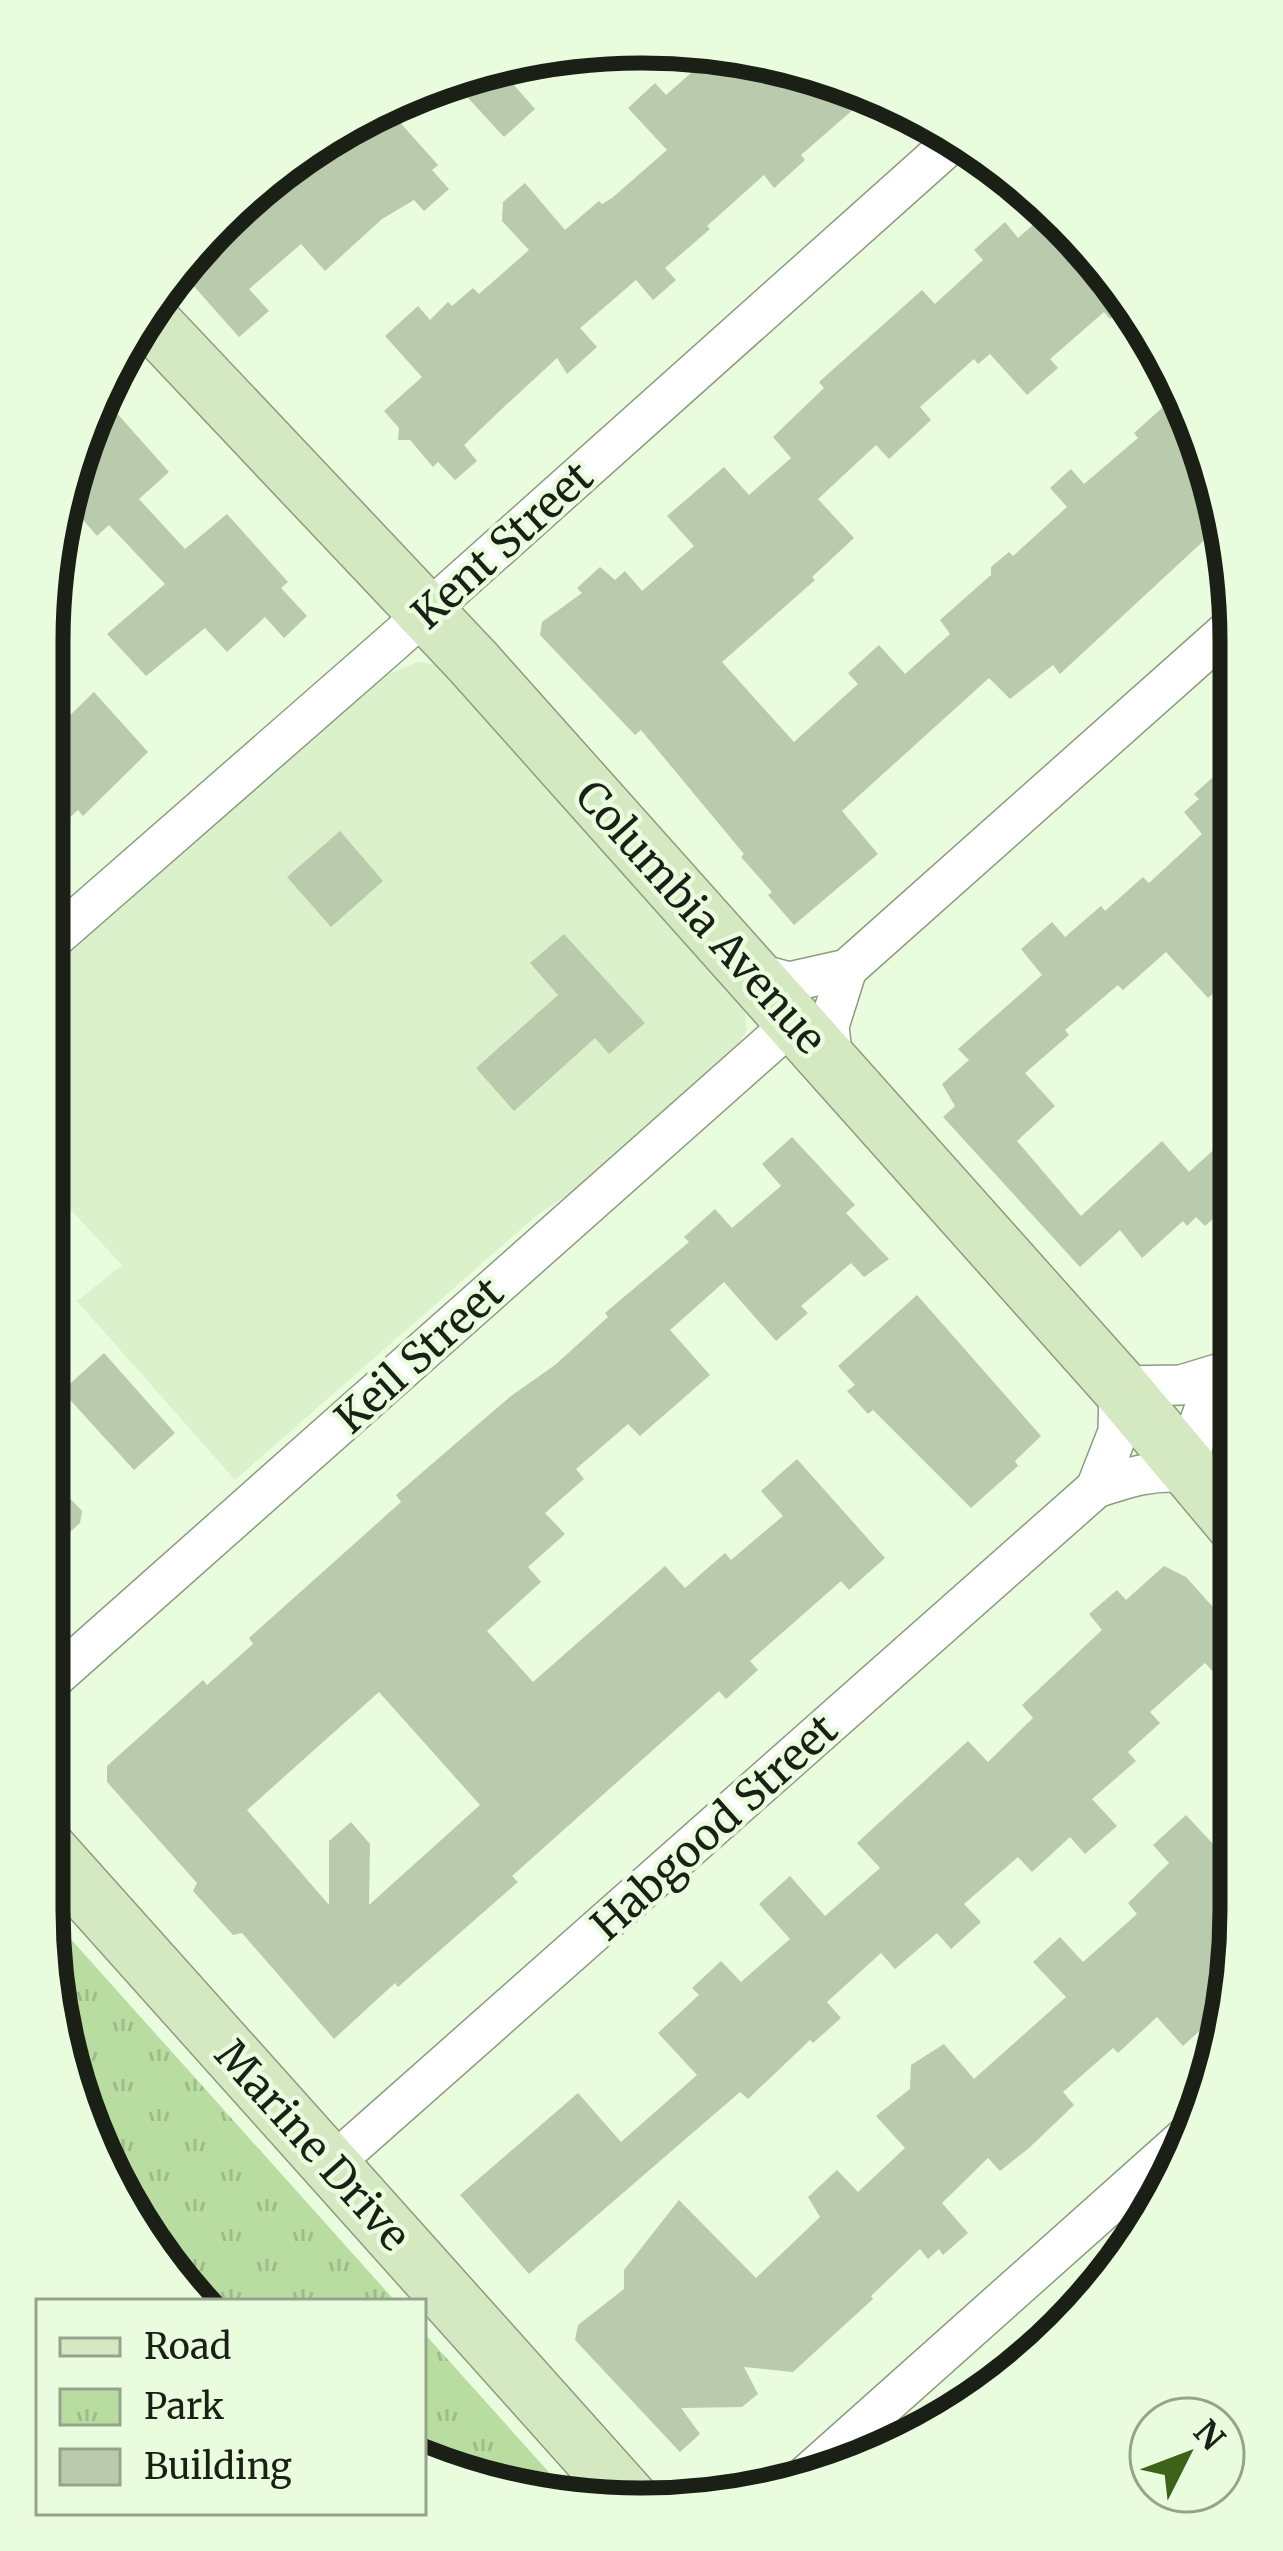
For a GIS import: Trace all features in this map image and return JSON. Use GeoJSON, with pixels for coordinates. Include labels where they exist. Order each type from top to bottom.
{"type":"FeatureCollection","features":[{"type":"Feature","properties":{"kind":"street","name":"Kent Street"},"geometry":{"type":"LineString","coordinates":[[63,930],[945,149]]}},
{"type":"Feature","properties":{"kind":"street","name":"Columbia Avenue"},"geometry":{"type":"LineString","coordinates":[[156,327],[426,612],[752,972],[1119,1386],[1220,1508]]}},
{"type":"Feature","properties":{"kind":"street"},"geometry":{"type":"LineString","coordinates":[[752,972],[789,982],[847,969],[1220,636]]}},
{"type":"Feature","properties":{"kind":"street"},"geometry":{"type":"LineString","coordinates":[[833,1064],[829,1026],[847,969]]}},
{"type":"Feature","properties":{"kind":"street","name":"Keil Street"},"geometry":{"type":"LineString","coordinates":[[63,1670],[795,1021]]}},
{"type":"Feature","properties":{"kind":"street"},"geometry":{"type":"LineString","coordinates":[[1119,1386],[1181,1385],[1220,1370]]}},
{"type":"Feature","properties":{"kind":"street","name":"Habgood Street"},"geometry":{"type":"LineString","coordinates":[[1096,1488],[1118,1432],[1119,1386]]}},
{"type":"Feature","properties":{"kind":"street"},"geometry":{"type":"LineString","coordinates":[[1189,1473],[1196,1432],[1220,1387]]}},
{"type":"Feature","properties":{"kind":"street","name":"Habgood Street"},"geometry":{"type":"LineString","coordinates":[[331,2165],[1096,1488],[1136,1474],[1189,1473]]}},
{"type":"Feature","properties":{"kind":"street","name":"Marine Drive"},"geometry":{"type":"LineString","coordinates":[[63,1866],[620,2487]]}},
{"type":"Feature","properties":{"kind":"street"},"geometry":{"type":"LineString","coordinates":[[826,2457],[1164,2156]]}},
{"type":"Feature","properties":{"kind":"shaded area"},"geometry":{"type":"Polygon","coordinates":[[[417,662],[440,665],[743,998],[747,1030],[732,1054],[598,1174],[536,1216],[235,1480],[77,1301],[122,1265],[63,1202],[63,952],[216,815],[382,677],[417,662]]]}},
{"type":"Feature","properties":{"kind":"green space"},"geometry":{"type":"Polygon","coordinates":[[[64,1931],[393,2299],[214,2299],[160,2231],[107,2131],[74,2022],[64,1931]]]}},
{"type":"Feature","properties":{"kind":"green space"},"geometry":{"type":"Polygon","coordinates":[[[426,2335],[557,2482],[492,2468],[426,2446],[426,2335]]]}},
{"type":"Feature","properties":{"kind":"building"},"geometry":{"type":"Polygon","coordinates":[[[699,66],[791,83],[858,105],[801,155],[805,160],[774,188],[764,175],[707,226],[710,229],[665,268],[676,280],[653,300],[636,280],[580,328],[597,347],[567,374],[557,358],[506,405],[464,445],[477,461],[455,480],[438,462],[433,467],[410,440],[398,440],[399,428],[384,411],[422,377],[385,336],[418,306],[430,320],[448,302],[452,306],[473,288],[479,294],[529,250],[502,221],[503,202],[525,183],[565,230],[599,201],[612,198],[667,150],[628,108],[655,83],[666,95],[699,66]]]}},
{"type":"Feature","properties":{"kind":"building"},"geometry":{"type":"Polygon","coordinates":[[[509,79],[535,109],[504,137],[463,92],[509,79]]]}},
{"type":"Feature","properties":{"kind":"building"},"geometry":{"type":"Polygon","coordinates":[[[396,118],[438,165],[432,170],[449,189],[424,211],[414,200],[382,219],[325,271],[301,244],[249,289],[269,311],[239,337],[189,281],[232,232],[289,183],[320,160],[396,118]]]}},
{"type":"Feature","properties":{"kind":"building"},"geometry":{"type":"Polygon","coordinates":[[[1038,220],[1117,313],[1110,319],[1104,312],[1050,359],[1058,368],[1027,395],[990,354],[978,364],[974,359],[920,407],[931,420],[889,459],[876,445],[818,499],[854,538],[812,577],[815,580],[722,662],[794,742],[858,684],[848,673],[879,645],[905,674],[950,634],[940,620],[991,575],[991,567],[1009,552],[1013,556],[1067,507],[1050,488],[1071,469],[1084,484],[1138,438],[1134,433],[1168,403],[1189,456],[1210,535],[1060,674],[1053,665],[1010,699],[989,678],[842,811],[878,854],[794,925],[741,857],[744,854],[641,730],[635,735],[540,635],[542,622],[582,593],[577,588],[600,567],[615,580],[625,571],[642,591],[694,546],[667,516],[724,467],[749,495],[791,458],[773,437],[824,388],[819,382],[922,290],[935,304],[983,260],[974,250],[1005,222],[1018,238],[1038,220]]]}},
{"type":"Feature","properties":{"kind":"building"},"geometry":{"type":"Polygon","coordinates":[[[113,408],[169,472],[139,499],[185,549],[227,514],[288,582],[281,588],[307,616],[284,638],[265,617],[227,652],[205,628],[146,676],[107,634],[165,584],[109,525],[97,536],[78,514],[113,408]]]}},
{"type":"Feature","properties":{"kind":"building"},"geometry":{"type":"Polygon","coordinates":[[[94,692],[148,752],[83,816],[78,810],[63,824],[63,731],[70,725],[65,720],[94,692]]]}},
{"type":"Feature","properties":{"kind":"building"},"geometry":{"type":"Polygon","coordinates":[[[1220,771],[1220,987],[1208,998],[1166,952],[1123,990],[1118,985],[1065,1030],[1069,1035],[1025,1073],[1055,1106],[1017,1141],[1081,1216],[1162,1141],[1189,1172],[1220,1144],[1220,1213],[1205,1226],[1196,1217],[1187,1226],[1183,1221],[1142,1258],[1120,1230],[1080,1267],[943,1117],[955,1106],[942,1084],[969,1060],[958,1049],[1042,975],[1021,949],[1052,922],[1065,937],[1101,906],[1105,911],[1143,877],[1149,883],[1202,834],[1184,812],[1199,799],[1194,794],[1220,771]]]}},
{"type":"Feature","properties":{"kind":"building"},"geometry":{"type":"Polygon","coordinates":[[[340,831],[383,881],[331,927],[287,877],[340,831]]]}},
{"type":"Feature","properties":{"kind":"building"},"geometry":{"type":"Polygon","coordinates":[[[564,934],[645,1023],[609,1054],[595,1038],[514,1111],[476,1068],[558,995],[530,963],[564,934]]]}},
{"type":"Feature","properties":{"kind":"building"},"geometry":{"type":"Polygon","coordinates":[[[792,1137],[855,1205],[846,1213],[889,1259],[864,1277],[851,1263],[801,1306],[808,1313],[776,1341],[724,1282],[670,1330],[710,1375],[640,1436],[628,1424],[576,1469],[584,1479],[545,1513],[565,1534],[528,1567],[541,1582],[487,1631],[533,1682],[665,1566],[685,1588],[725,1553],[731,1560],[783,1516],[761,1491],[797,1459],[885,1558],[849,1590],[841,1581],[750,1661],[758,1670],[726,1699],[719,1691],[512,1876],[518,1882],[334,2039],[242,1933],[233,1935],[193,1891],[197,1883],[107,1782],[107,1766],[203,1680],[207,1685],[253,1644],[249,1638],[401,1502],[396,1495],[511,1396],[555,1365],[608,1317],[605,1313],[689,1242],[684,1237],[715,1209],[732,1228],[781,1186],[762,1164],[792,1137]],[[379,1692],[247,1810],[329,1905],[329,1841],[351,1822],[370,1844],[369,1905],[480,1805],[379,1692]]]}},
{"type":"Feature","properties":{"kind":"building"},"geometry":{"type":"Polygon","coordinates":[[[917,1295],[1041,1436],[1015,1461],[1018,1466],[971,1508],[873,1410],[868,1414],[847,1391],[855,1385],[838,1366],[917,1295]]]}},
{"type":"Feature","properties":{"kind":"building"},"geometry":{"type":"Polygon","coordinates":[[[104,1353],[175,1433],[134,1470],[63,1390],[104,1353]]]}},
{"type":"Feature","properties":{"kind":"building"},"geometry":{"type":"Polygon","coordinates":[[[63,1491],[82,1511],[80,1523],[63,1538],[63,1491]]]}},
{"type":"Feature","properties":{"kind":"building"},"geometry":{"type":"Polygon","coordinates":[[[1164,1566],[1186,1577],[1220,1615],[1220,1679],[1205,1663],[1150,1712],[1160,1723],[1128,1752],[1136,1761],[1092,1799],[1117,1826],[1085,1854],[1070,1837],[1032,1872],[1018,1857],[964,1904],[981,1922],[951,1949],[937,1933],[895,1969],[881,1953],[827,2002],[841,2018],[813,2043],[810,2040],[748,2099],[740,2092],[529,2274],[460,2195],[578,2093],[621,2142],[697,2075],[658,2033],[699,1995],[692,1988],[721,1961],[741,1982],[790,1939],[759,1904],[790,1876],[825,1916],[880,1868],[857,1843],[968,1741],[988,1762],[1033,1718],[1022,1705],[1102,1630],[1089,1614],[1117,1590],[1126,1600],[1164,1566]]]}},
{"type":"Feature","properties":{"kind":"building"},"geometry":{"type":"Polygon","coordinates":[[[1186,1815],[1213,1844],[1220,1838],[1219,1947],[1209,2022],[1183,2046],[1157,2017],[1118,2053],[1113,2048],[1063,2092],[1074,2105],[1029,2148],[1000,2171],[988,2158],[942,2203],[968,2233],[943,2255],[939,2249],[928,2259],[920,2249],[793,2372],[744,2367],[758,2394],[742,2407],[681,2408],[700,2434],[680,2452],[575,2340],[578,2325],[624,2289],[624,2270],[679,2200],[756,2278],[820,2217],[808,2197],[837,2170],[858,2192],[905,2148],[876,2116],[910,2089],[911,2065],[944,2044],[974,2079],[1066,1997],[1033,1962],[1060,1937],[1083,1962],[1137,1914],[1128,1903],[1169,1863],[1153,1845],[1186,1815]]]}}]}
